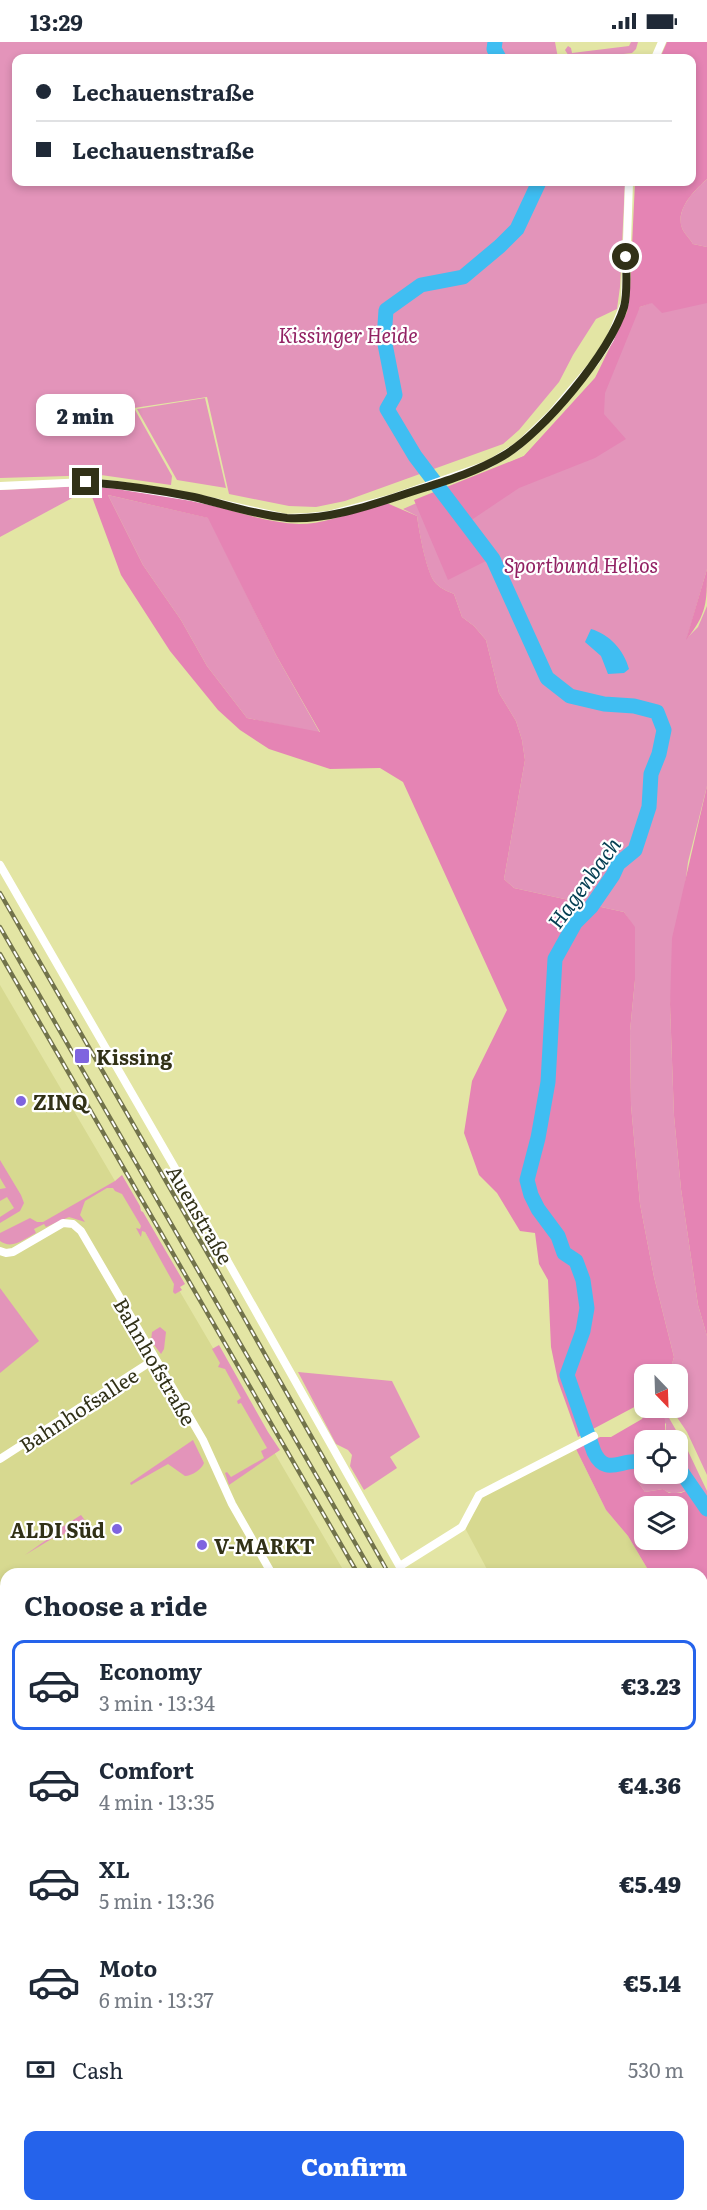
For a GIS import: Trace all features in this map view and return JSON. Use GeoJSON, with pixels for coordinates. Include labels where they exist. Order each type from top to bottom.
{"type":"FeatureCollection","features":[{"type":"Feature","properties":{"kind":"street"},"geometry":{"type":"LineString","coordinates":[[0,486],[86,482],[117,485],[192,497],[286,518],[328,515],[428,486],[489,464],[518,446],[550,414],[595,362],[610,339],[625,302],[629,186]]}},
{"type":"Feature","properties":{"kind":"street","name":"Auenstraße"},"geometry":{"type":"LineString","coordinates":[[0,865],[208,1226],[401,1568]]}},
{"type":"Feature","properties":{"kind":"street","name":"Bahnhofstraße"},"geometry":{"type":"LineString","coordinates":[[0,1251],[10,1253],[63,1223],[73,1224],[81,1230],[203,1440],[232,1504],[267,1568]]}},
{"type":"Feature","properties":{"kind":"street","name":"Bahnhofsallee"},"geometry":{"type":"LineString","coordinates":[[0,1459],[155,1359]]}},
{"type":"Feature","properties":{"kind":"street","name":"Auenstraße"},"geometry":{"type":"LineString","coordinates":[[405,1568],[462,1527],[479,1495],[594,1436]]}},
{"type":"Feature","properties":{"kind":"shaded area"},"geometry":{"type":"Polygon","coordinates":[[[667,42],[707,42],[707,179],[687,200],[681,214],[681,221],[683,230],[693,244],[707,247],[707,303],[662,313],[652,303],[640,307],[605,393],[604,414],[626,439],[595,458],[519,488],[461,527],[486,561],[448,580],[414,500],[524,456],[595,378],[627,312],[635,186],[696,186],[696,54],[662,54],[667,42]]]}},
{"type":"Feature","properties":{"kind":"shaded area"},"geometry":{"type":"Polygon","coordinates":[[[88,486],[164,495],[288,523],[310,523],[331,519],[382,501],[417,516],[423,550],[431,575],[438,586],[454,594],[462,617],[474,626],[486,640],[499,693],[516,721],[522,740],[525,760],[504,879],[514,888],[624,912],[635,927],[635,980],[630,1031],[631,1105],[640,1204],[654,1277],[674,1357],[672,1364],[634,1364],[634,1407],[578,1437],[558,1381],[551,1347],[548,1280],[539,1264],[535,1233],[520,1231],[497,1193],[479,1175],[464,1133],[472,1081],[507,1010],[403,782],[380,768],[330,769],[269,749],[240,730],[218,710],[170,651],[121,575],[88,486]],[[108,495],[143,565],[181,620],[207,666],[247,718],[320,732],[276,655],[208,518],[108,495]]]}},
{"type":"Feature","properties":{"kind":"shaded area"},"geometry":{"type":"Polygon","coordinates":[[[707,569],[707,590],[702,615],[686,640],[707,569]]]}},
{"type":"Feature","properties":{"kind":"shaded area"},"geometry":{"type":"Polygon","coordinates":[[[707,786],[707,1336],[698,1305],[681,1189],[674,1116],[670,1005],[672,938],[707,786]]]}},
{"type":"Feature","properties":{"kind":"shaded area"},"geometry":{"type":"Polygon","coordinates":[[[0,985],[342,1568],[0,1568],[0,985]]]}},
{"type":"Feature","properties":{"kind":"shaded area"},"geometry":{"type":"Polygon","coordinates":[[[642,1418],[665,1419],[665,1430],[634,1430],[634,1484],[639,1484],[645,1492],[663,1489],[669,1493],[681,1493],[690,1489],[696,1501],[707,1512],[707,1568],[647,1568],[636,1550],[688,1550],[688,1496],[634,1496],[634,1546],[606,1510],[576,1449],[600,1437],[611,1437],[642,1418]]]}},
{"type":"Feature","properties":{"kind":"shaded area"},"geometry":{"type":"Polygon","coordinates":[[[576,1449],[606,1510],[628,1536],[634,1550],[636,1550],[647,1568],[486,1568],[465,1528],[483,1497],[576,1449]]]}},
{"type":"Feature","properties":{"kind":"green space","name":"Kissinger Heide"},"geometry":{"type":"Polygon","coordinates":[[[0,42],[555,42],[557,54],[12,54],[12,186],[625,186],[617,309],[596,319],[559,382],[519,430],[503,444],[345,501],[316,507],[289,506],[229,494],[207,397],[134,408],[172,476],[171,485],[101,475],[0,478],[0,42]]]}},
{"type":"Feature","properties":{"kind":"green space"},"geometry":{"type":"Polygon","coordinates":[[[631,42],[638,42],[632,53],[623,54],[568,54],[565,50],[568,46],[572,53],[629,46],[631,42]]]}},
{"type":"Feature","properties":{"kind":"green space"},"geometry":{"type":"Polygon","coordinates":[[[707,179],[707,247],[693,244],[683,230],[681,214],[687,200],[707,179]]]}},
{"type":"Feature","properties":{"kind":"green space","name":"Sportbund Helios"},"geometry":{"type":"Polygon","coordinates":[[[707,281],[707,569],[687,638],[698,627],[707,606],[707,786],[688,862],[670,1005],[674,1116],[681,1189],[698,1305],[707,1336],[707,1475],[688,1430],[677,1418],[688,1418],[688,1364],[672,1364],[674,1357],[654,1277],[640,1204],[631,1105],[630,1031],[635,980],[634,927],[624,912],[514,888],[504,879],[525,760],[522,740],[516,721],[499,693],[486,640],[474,626],[462,617],[454,594],[434,581],[426,560],[417,516],[403,509],[524,456],[595,378],[640,307],[707,281]]]}},
{"type":"Feature","properties":{"kind":"green space"},"geometry":{"type":"Polygon","coordinates":[[[205,398],[226,488],[177,480],[137,409],[205,398]]]}},
{"type":"Feature","properties":{"kind":"green space"},"geometry":{"type":"Polygon","coordinates":[[[81,486],[89,489],[0,537],[0,490],[81,486]]]}},
{"type":"Feature","properties":{"kind":"green space"},"geometry":{"type":"Polygon","coordinates":[[[108,495],[209,518],[276,655],[320,733],[247,718],[207,666],[181,620],[143,565],[108,495]]]}},
{"type":"Feature","properties":{"kind":"green space"},"geometry":{"type":"Polygon","coordinates":[[[0,1160],[24,1203],[20,1211],[0,1223],[0,1217],[14,1208],[7,1197],[0,1201],[0,1189],[6,1188],[0,1178],[0,1160]]]}},
{"type":"Feature","properties":{"kind":"green space"},"geometry":{"type":"Polygon","coordinates":[[[122,1175],[185,1284],[180,1287],[182,1290],[175,1294],[174,1284],[145,1232],[142,1231],[141,1237],[136,1228],[140,1229],[141,1226],[122,1194],[113,1188],[107,1188],[85,1201],[80,1215],[85,1222],[69,1217],[46,1227],[44,1224],[34,1229],[36,1233],[18,1243],[9,1244],[0,1241],[0,1233],[30,1218],[43,1222],[122,1175]]]}},
{"type":"Feature","properties":{"kind":"green space"},"geometry":{"type":"Polygon","coordinates":[[[0,1288],[39,1341],[0,1373],[0,1288]]]}},
{"type":"Feature","properties":{"kind":"green space"},"geometry":{"type":"Polygon","coordinates":[[[160,1327],[166,1332],[164,1349],[161,1354],[151,1341],[152,1332],[160,1327]]]}},
{"type":"Feature","properties":{"kind":"green space"},"geometry":{"type":"Polygon","coordinates":[[[219,1345],[280,1450],[229,1485],[225,1473],[227,1472],[231,1477],[264,1458],[261,1451],[267,1448],[241,1403],[238,1404],[237,1401],[241,1398],[225,1369],[218,1367],[220,1363],[212,1349],[219,1345]]]}},
{"type":"Feature","properties":{"kind":"green space"},"geometry":{"type":"Polygon","coordinates":[[[298,1372],[392,1381],[420,1437],[390,1457],[397,1468],[364,1490],[350,1466],[352,1455],[348,1450],[336,1444],[298,1372]]]}},
{"type":"Feature","properties":{"kind":"green space"},"geometry":{"type":"Polygon","coordinates":[[[660,1418],[669,1418],[676,1430],[666,1430],[666,1424],[660,1418]]]}},
{"type":"Feature","properties":{"kind":"green space"},"geometry":{"type":"Polygon","coordinates":[[[193,1440],[204,1463],[196,1472],[185,1476],[168,1464],[131,1485],[130,1483],[193,1440]]]}},
{"type":"Feature","properties":{"kind":"green space"},"geometry":{"type":"Polygon","coordinates":[[[688,1451],[707,1491],[707,1506],[688,1478],[688,1451]]]}},
{"type":"Feature","properties":{"kind":"green space"},"geometry":{"type":"Polygon","coordinates":[[[639,1484],[687,1484],[690,1489],[676,1493],[663,1489],[645,1492],[639,1484]]]}},
{"type":"Feature","properties":{"kind":"green space"},"geometry":{"type":"Polygon","coordinates":[[[81,1515],[89,1526],[72,1537],[68,1531],[60,1537],[58,1535],[25,1555],[49,1538],[48,1536],[81,1515]]]}},
{"type":"Feature","properties":{"kind":"water"},"geometry":{"type":"Polygon","coordinates":[[[591,629],[598,631],[615,644],[629,669],[624,673],[608,674],[601,656],[585,642],[591,629]]]}},
{"type":"Feature","properties":{"kind":"waterway","name":"Hagenbach"},"geometry":{"type":"LineString","coordinates":[[495,42],[494,49],[497,54]]}},
{"type":"Feature","properties":{"kind":"waterway","name":"Hagenbach"},"geometry":{"type":"LineString","coordinates":[[537,186],[517,229],[463,277],[421,285],[386,310],[384,339],[395,395],[387,409],[415,456],[493,559],[547,678],[570,696],[657,712],[664,730],[659,754],[651,774],[649,807],[635,850],[618,864],[591,907],[575,923],[555,959],[548,1082],[538,1138],[527,1180],[538,1209],[558,1236],[564,1253],[576,1261],[583,1280],[587,1308],[583,1331],[567,1375],[594,1452],[597,1458],[605,1464],[634,1462]]}},
{"type":"Feature","properties":{"kind":"waterway","name":"Hagenbach"},"geometry":{"type":"LineString","coordinates":[[688,1481],[707,1509]]}},
{"type":"Feature","properties":{"kind":"railway"},"geometry":{"type":"LineString","coordinates":[[0,893],[386,1568]]}},
{"type":"Feature","properties":{"kind":"railway"},"geometry":{"type":"LineString","coordinates":[[0,927],[370,1568]]}},
{"type":"Feature","properties":{"kind":"railway"},"geometry":{"type":"LineString","coordinates":[[0,954],[355,1568]]}},
{"type":"Feature","properties":{"kind":"place","name":"Kissing"},"geometry":{"type":"Point","coordinates":[82,1056]}},
{"type":"Feature","properties":{"kind":"place","name":"ZINQ"},"geometry":{"type":"Point","coordinates":[21,1101]}},
{"type":"Feature","properties":{"kind":"place","name":"ALDI Süd"},"geometry":{"type":"Point","coordinates":[117,1529]}},
{"type":"Feature","properties":{"kind":"place","name":"V-MARKT"},"geometry":{"type":"Point","coordinates":[202,1545]}},
{"type":"Feature","properties":{"kind":"route"},"geometry":{"type":"LineString","coordinates":[[86,482],[192,497],[286,518],[328,515],[356,508],[392,498],[489,464],[518,446],[550,414],[595,362],[610,339],[624,308],[626,257]]}}]}
